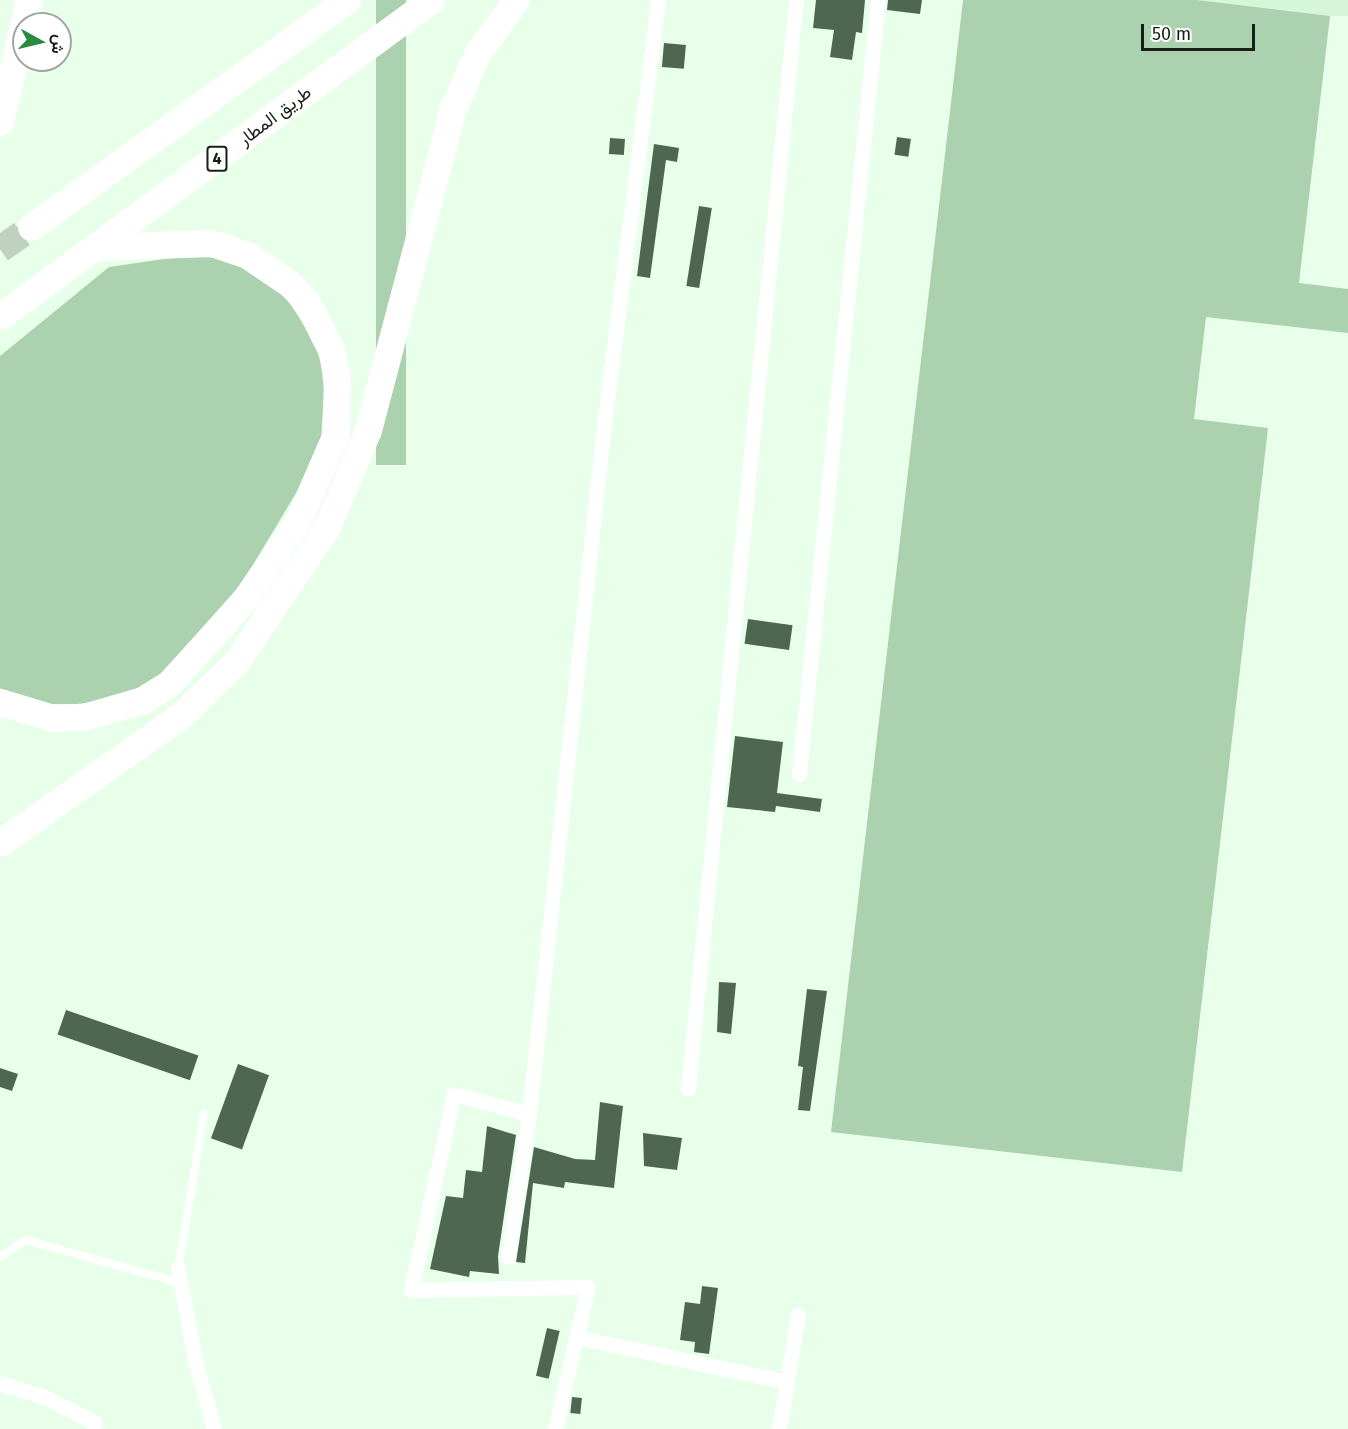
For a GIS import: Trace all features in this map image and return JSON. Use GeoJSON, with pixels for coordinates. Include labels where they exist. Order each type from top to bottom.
{"type":"FeatureCollection","features":[{"type":"Feature","properties":{"kind":"highway"},"geometry":{"type":"LineString","coordinates":[[0,122],[29,0]]}},
{"type":"Feature","properties":{"kind":"highway"},"geometry":{"type":"LineString","coordinates":[[31,227],[347,0]]}},
{"type":"Feature","properties":{"kind":"highway","name":"طريق المطار"},"geometry":{"type":"LineString","coordinates":[[2,315],[99,247],[431,0]]}},
{"type":"Feature","properties":{"kind":"highway"},"geometry":{"type":"LineString","coordinates":[[0,843],[183,714],[236,662],[326,529],[368,430],[452,111],[477,54],[516,0]]}},
{"type":"Feature","properties":{"kind":"highway"},"geometry":{"type":"LineString","coordinates":[[0,702],[53,718],[84,717],[143,700],[169,684],[246,598],[299,519],[336,434],[337,376],[331,350],[307,302],[290,284],[247,255],[212,243],[99,247]]}},
{"type":"Feature","properties":{"kind":"street"},"geometry":{"type":"LineString","coordinates":[[508,1257],[529,1114],[605,416],[658,0]]}},
{"type":"Feature","properties":{"kind":"street"},"geometry":{"type":"LineString","coordinates":[[688,1089],[796,0]]}},
{"type":"Feature","properties":{"kind":"street"},"geometry":{"type":"LineString","coordinates":[[799,774],[878,0]]}},
{"type":"Feature","properties":{"kind":"street"},"geometry":{"type":"LineString","coordinates":[[529,1114],[454,1094],[411,1290],[588,1287],[555,1429]]}},
{"type":"Feature","properties":{"kind":"street"},"geometry":{"type":"LineString","coordinates":[[178,1268],[195,1361],[214,1429]]}},
{"type":"Feature","properties":{"kind":"street"},"geometry":{"type":"LineString","coordinates":[[779,1429],[798,1316]]}},
{"type":"Feature","properties":{"kind":"street"},"geometry":{"type":"LineString","coordinates":[[577,1337],[787,1382]]}},
{"type":"Feature","properties":{"kind":"street"},"geometry":{"type":"LineString","coordinates":[[0,1383],[47,1398],[94,1422],[94,1429]]}},
{"type":"Feature","properties":{"kind":"lane"},"geometry":{"type":"LineString","coordinates":[[0,1257],[26,1240],[176,1282],[204,1113]]}},
{"type":"Feature","properties":{"kind":"shaded area"},"geometry":{"type":"Polygon","coordinates":[[[376,0],[406,0],[406,465],[376,465],[376,0]]]}},
{"type":"Feature","properties":{"kind":"shaded area"},"geometry":{"type":"Polygon","coordinates":[[[963,0],[1197,0],[1330,16],[1299,283],[1348,289],[1348,333],[1206,317],[1194,419],[1268,428],[1182,1172],[831,1132],[963,0]]]}},
{"type":"Feature","properties":{"kind":"shaded area"},"geometry":{"type":"Polygon","coordinates":[[[1197,0],[1348,0],[1348,16],[1330,16],[1197,0]]]}},
{"type":"Feature","properties":{"kind":"shaded area"},"geometry":{"type":"Polygon","coordinates":[[[192,255],[228,260],[258,271],[281,290],[319,348],[324,390],[321,440],[308,473],[238,590],[160,674],[121,698],[77,704],[42,704],[6,693],[0,688],[0,356],[109,267],[192,255]]]}},
{"type":"Feature","properties":{"kind":"building"},"geometry":{"type":"Polygon","coordinates":[[[816,0],[865,0],[862,33],[856,32],[852,60],[830,57],[834,30],[813,28],[816,0]]]}},
{"type":"Feature","properties":{"kind":"building"},"geometry":{"type":"Polygon","coordinates":[[[888,0],[922,0],[920,14],[887,10],[888,0]]]}},
{"type":"Feature","properties":{"kind":"building"},"geometry":{"type":"Polygon","coordinates":[[[664,43],[686,45],[684,69],[662,67],[664,43]]]}},
{"type":"Feature","properties":{"kind":"building"},"geometry":{"type":"Polygon","coordinates":[[[897,137],[911,139],[908,157],[894,155],[897,137]]]}},
{"type":"Feature","properties":{"kind":"building"},"geometry":{"type":"Polygon","coordinates":[[[610,138],[625,139],[624,155],[609,154],[610,138]]]}},
{"type":"Feature","properties":{"kind":"building"},"geometry":{"type":"Polygon","coordinates":[[[654,144],[679,148],[677,162],[666,160],[650,278],[637,276],[654,144]]]}},
{"type":"Feature","properties":{"kind":"building"},"geometry":{"type":"Polygon","coordinates":[[[699,206],[712,208],[699,288],[686,286],[699,206]]]}},
{"type":"Feature","properties":{"kind":"building"},"geometry":{"type":"Polygon","coordinates":[[[748,619],[793,625],[789,650],[745,644],[748,619]]]}},
{"type":"Feature","properties":{"kind":"building"},"geometry":{"type":"Polygon","coordinates":[[[735,736],[783,742],[777,793],[822,799],[820,812],[776,806],[775,812],[727,807],[735,736]]]}},
{"type":"Feature","properties":{"kind":"building"},"geometry":{"type":"Polygon","coordinates":[[[719,982],[736,983],[731,1034],[717,1032],[719,982]]]}},
{"type":"Feature","properties":{"kind":"building"},"geometry":{"type":"Polygon","coordinates":[[[807,989],[827,991],[810,1111],[798,1110],[803,1067],[798,1066],[807,989]]]}},
{"type":"Feature","properties":{"kind":"building"},"geometry":{"type":"Polygon","coordinates":[[[66,1010],[198,1056],[190,1080],[58,1035],[66,1010]]]}},
{"type":"Feature","properties":{"kind":"building"},"geometry":{"type":"Polygon","coordinates":[[[238,1064],[269,1075],[242,1150],[211,1138],[238,1064]]]}},
{"type":"Feature","properties":{"kind":"building"},"geometry":{"type":"Polygon","coordinates":[[[0,1068],[18,1074],[12,1091],[0,1087],[0,1068]]]}},
{"type":"Feature","properties":{"kind":"building"},"geometry":{"type":"Polygon","coordinates":[[[600,1102],[623,1106],[614,1188],[565,1182],[564,1188],[533,1183],[525,1263],[516,1262],[534,1147],[575,1159],[595,1160],[600,1102]]]}},
{"type":"Feature","properties":{"kind":"building"},"geometry":{"type":"Polygon","coordinates":[[[487,1126],[516,1135],[498,1256],[499,1274],[470,1271],[469,1277],[430,1269],[446,1196],[463,1198],[466,1170],[482,1172],[487,1126]]]}},
{"type":"Feature","properties":{"kind":"building"},"geometry":{"type":"Polygon","coordinates":[[[643,1133],[682,1138],[677,1170],[644,1166],[643,1133]]]}},
{"type":"Feature","properties":{"kind":"building"},"geometry":{"type":"Polygon","coordinates":[[[702,1286],[718,1288],[709,1354],[694,1352],[695,1342],[680,1340],[685,1302],[700,1304],[702,1286]]]}},
{"type":"Feature","properties":{"kind":"building"},"geometry":{"type":"Polygon","coordinates":[[[547,1328],[560,1331],[549,1379],[536,1376],[547,1328]]]}},
{"type":"Feature","properties":{"kind":"building"},"geometry":{"type":"Polygon","coordinates":[[[572,1397],[582,1398],[580,1414],[570,1413],[572,1397]]]}},
{"type":"Feature","properties":{"kind":"tunnel"},"geometry":{"type":"LineString","coordinates":[[0,249],[31,227]]}}]}
